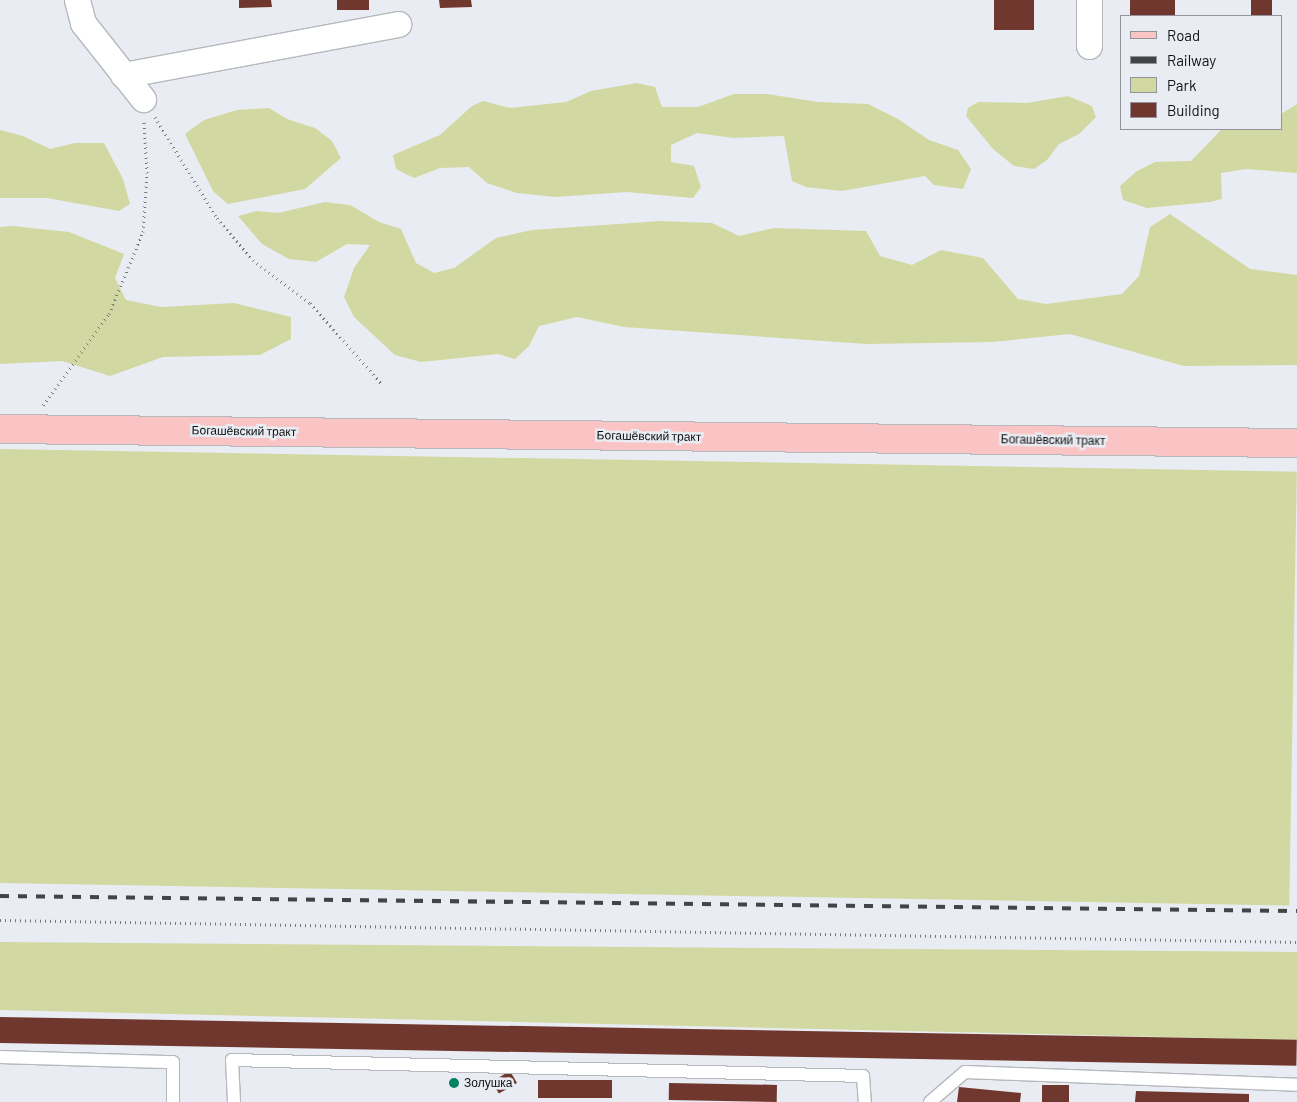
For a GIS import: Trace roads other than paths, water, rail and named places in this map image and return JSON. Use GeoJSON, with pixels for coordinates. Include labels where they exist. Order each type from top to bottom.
{"type":"FeatureCollection","features":[{"type":"Feature","properties":{"kind":"main road","name":"Богашёвский тракт"},"geometry":{"type":"LineString","coordinates":[[0,428],[1297,443]]}},
{"type":"Feature","properties":{"kind":"street"},"geometry":{"type":"LineString","coordinates":[[77,0],[84,22],[122,75],[143,99]]}},
{"type":"Feature","properties":{"kind":"street"},"geometry":{"type":"LineString","coordinates":[[1089,0],[1089,46]]}},
{"type":"Feature","properties":{"kind":"street"},"geometry":{"type":"LineString","coordinates":[[122,75],[398,24]]}},
{"type":"Feature","properties":{"kind":"lane"},"geometry":{"type":"LineString","coordinates":[[0,1057],[173,1062],[173,1102]]}},
{"type":"Feature","properties":{"kind":"lane"},"geometry":{"type":"LineString","coordinates":[[234,1102],[232,1060],[863,1076],[865,1102]]}},
{"type":"Feature","properties":{"kind":"lane"},"geometry":{"type":"LineString","coordinates":[[930,1102],[965,1072],[1297,1084]]}},
{"type":"Feature","properties":{"kind":"railway"},"geometry":{"type":"LineString","coordinates":[[0,896],[1297,911]]}},
{"type":"Feature","properties":{"kind":"place","name":"Золушка"},"geometry":{"type":"Point","coordinates":[454,1083]}}]}
